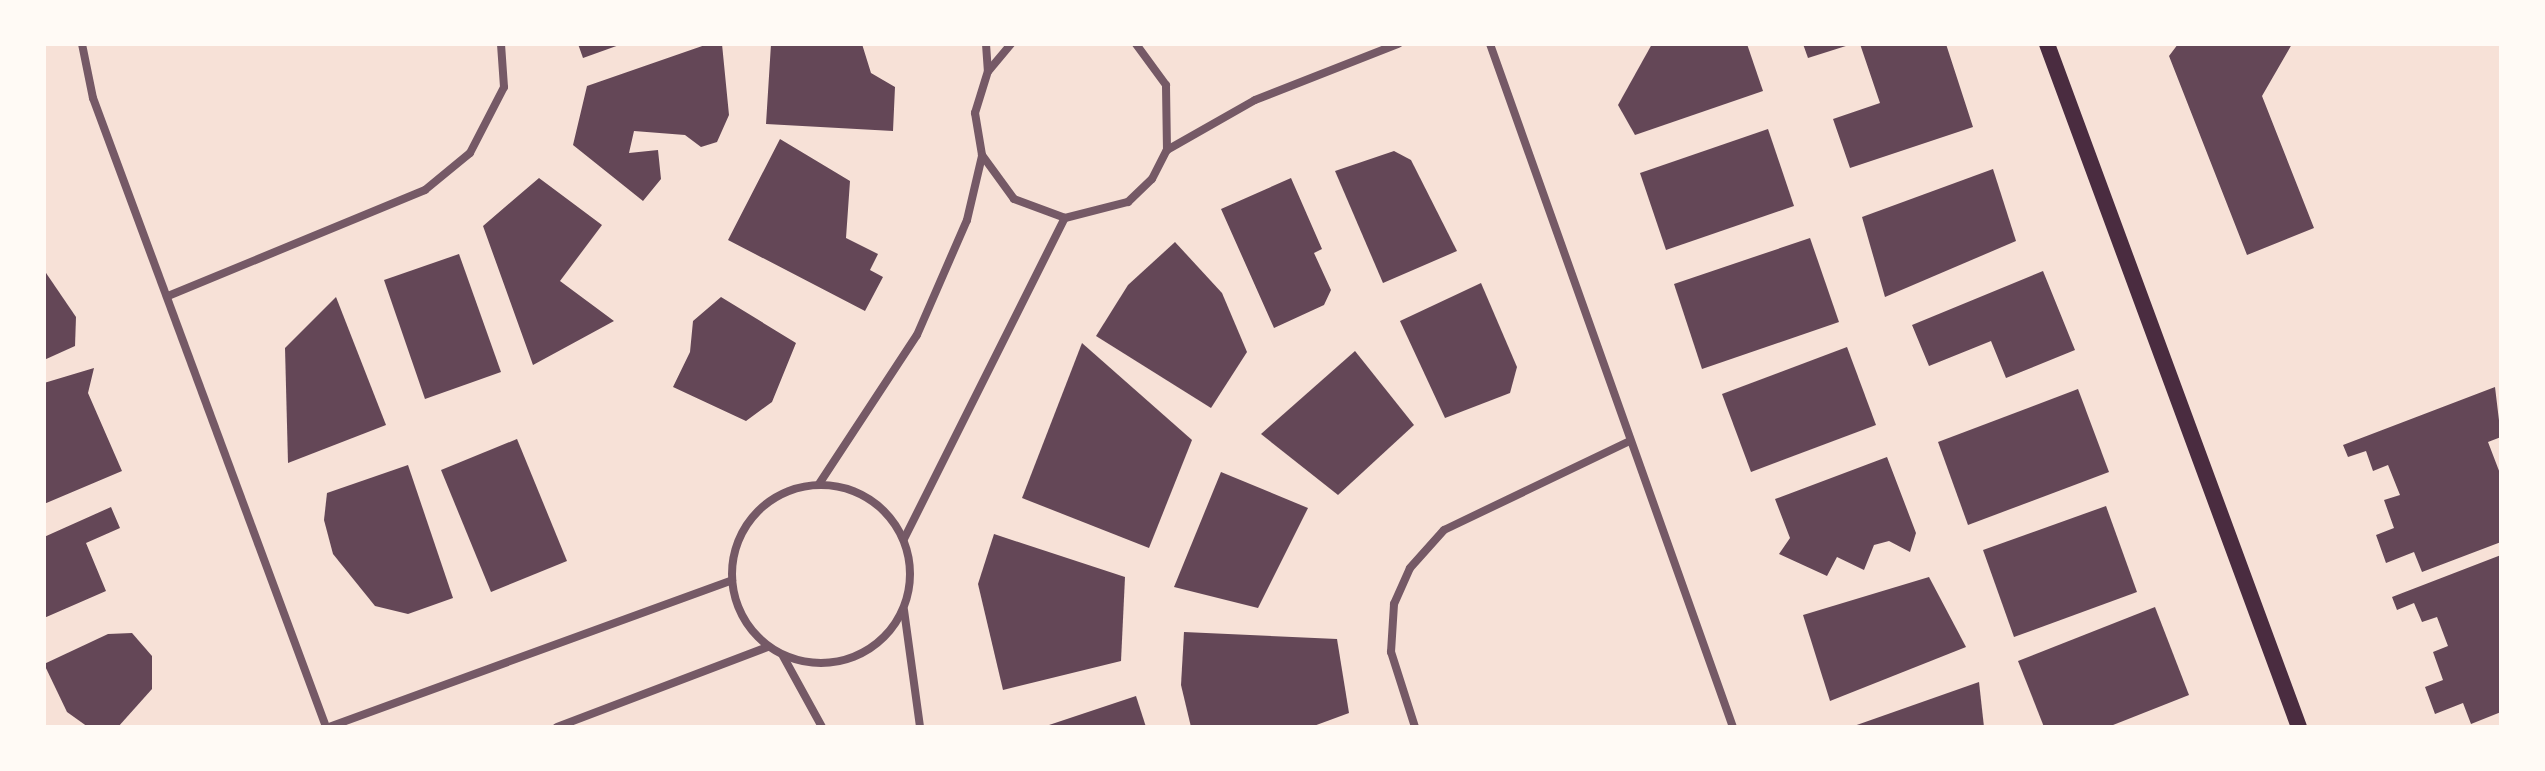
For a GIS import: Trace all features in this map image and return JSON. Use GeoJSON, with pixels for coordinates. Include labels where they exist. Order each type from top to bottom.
{"type":"FeatureCollection","features":[{"type":"Feature","properties":{"kind":"main road"},"geometry":{"type":"LineString","coordinates":[[2047,44],[2299,727]]}},
{"type":"Feature","properties":{"kind":"street"},"geometry":{"type":"LineString","coordinates":[[82,44],[93,98],[328,727],[732,580]]}},
{"type":"Feature","properties":{"kind":"street"},"geometry":{"type":"LineString","coordinates":[[168,296],[425,190],[470,153],[504,87],[501,44]]}},
{"type":"Feature","properties":{"kind":"street"},"geometry":{"type":"LineString","coordinates":[[819,484],[917,335],[967,220],[982,155],[975,113],[988,71],[986,44]]}},
{"type":"Feature","properties":{"kind":"street"},"geometry":{"type":"LineString","coordinates":[[988,71],[1011,44]]}},
{"type":"Feature","properties":{"kind":"street"},"geometry":{"type":"LineString","coordinates":[[982,155],[1014,199],[1065,218],[1128,202],[1152,179],[1167,150],[1166,85],[1136,44]]}},
{"type":"Feature","properties":{"kind":"street"},"geometry":{"type":"LineString","coordinates":[[1167,150],[1255,100],[1398,44]]}},
{"type":"Feature","properties":{"kind":"street"},"geometry":{"type":"LineString","coordinates":[[1490,44],[1733,727]]}},
{"type":"Feature","properties":{"kind":"street"},"geometry":{"type":"LineString","coordinates":[[904,539],[1065,218]]}},
{"type":"Feature","properties":{"kind":"street"},"geometry":{"type":"LineString","coordinates":[[1415,727],[1391,652],[1394,604],[1410,568],[1444,530],[1630,441]]}},
{"type":"Feature","properties":{"kind":"street"},"geometry":{"type":"LineString","coordinates":[[819,484],[870,498],[904,539],[911,574],[904,610],[892,631],[853,659],[805,663],[783,655],[768,647],[742,618],[732,580],[746,525],[791,490],[819,484]]}},
{"type":"Feature","properties":{"kind":"street"},"geometry":{"type":"LineString","coordinates":[[904,610],[920,727]]}},
{"type":"Feature","properties":{"kind":"street"},"geometry":{"type":"LineString","coordinates":[[557,727],[768,647]]}},
{"type":"Feature","properties":{"kind":"street"},"geometry":{"type":"LineString","coordinates":[[783,655],[822,727]]}},
{"type":"Feature","properties":{"kind":"building"},"geometry":{"type":"Polygon","coordinates":[[[578,44],[622,44],[583,58],[578,44]]]}},
{"type":"Feature","properties":{"kind":"building"},"geometry":{"type":"Polygon","coordinates":[[[708,44],[722,44],[729,115],[717,142],[701,147],[685,135],[634,131],[629,153],[658,150],[661,179],[643,201],[573,145],[587,86],[708,44]]]}},
{"type":"Feature","properties":{"kind":"building"},"geometry":{"type":"Polygon","coordinates":[[[771,44],[862,44],[871,73],[895,87],[893,131],[766,124],[771,44]]]}},
{"type":"Feature","properties":{"kind":"building"},"geometry":{"type":"Polygon","coordinates":[[[1652,44],[1747,44],[1763,91],[1635,135],[1618,105],[1652,44]]]}},
{"type":"Feature","properties":{"kind":"building"},"geometry":{"type":"Polygon","coordinates":[[[1803,44],[1849,44],[1849,45],[1808,58],[1803,44]]]}},
{"type":"Feature","properties":{"kind":"building"},"geometry":{"type":"Polygon","coordinates":[[[1860,44],[1946,44],[1973,127],[1850,168],[1833,119],[1880,103],[1860,44]]]}},
{"type":"Feature","properties":{"kind":"building"},"geometry":{"type":"Polygon","coordinates":[[[2178,44],[2292,44],[2262,96],[2314,228],[2247,255],[2169,56],[2178,44]]]}},
{"type":"Feature","properties":{"kind":"building"},"geometry":{"type":"Polygon","coordinates":[[[1768,129],[1794,206],[1666,250],[1640,173],[1768,129]]]}},
{"type":"Feature","properties":{"kind":"building"},"geometry":{"type":"Polygon","coordinates":[[[780,139],[850,181],[846,238],[878,254],[870,270],[883,277],[865,311],[728,240],[780,139]]]}},
{"type":"Feature","properties":{"kind":"building"},"geometry":{"type":"Polygon","coordinates":[[[1394,151],[1411,160],[1457,251],[1383,283],[1335,171],[1394,151]]]}},
{"type":"Feature","properties":{"kind":"building"},"geometry":{"type":"Polygon","coordinates":[[[1993,169],[2016,241],[1885,297],[1862,217],[1993,169]]]}},
{"type":"Feature","properties":{"kind":"building"},"geometry":{"type":"Polygon","coordinates":[[[539,178],[602,225],[560,281],[614,321],[533,365],[483,226],[539,178]]]}},
{"type":"Feature","properties":{"kind":"building"},"geometry":{"type":"Polygon","coordinates":[[[1291,178],[1322,249],[1314,253],[1331,290],[1324,305],[1274,328],[1221,209],[1291,178]]]}},
{"type":"Feature","properties":{"kind":"building"},"geometry":{"type":"Polygon","coordinates":[[[1810,238],[1839,322],[1702,369],[1674,284],[1810,238]]]}},
{"type":"Feature","properties":{"kind":"building"},"geometry":{"type":"Polygon","coordinates":[[[1175,242],[1222,293],[1247,352],[1211,408],[1096,336],[1128,285],[1175,242]]]}},
{"type":"Feature","properties":{"kind":"building"},"geometry":{"type":"Polygon","coordinates":[[[459,254],[501,372],[425,399],[384,280],[459,254]]]}},
{"type":"Feature","properties":{"kind":"building"},"geometry":{"type":"Polygon","coordinates":[[[44,270],[76,317],[75,346],[44,360],[44,270]]]}},
{"type":"Feature","properties":{"kind":"building"},"geometry":{"type":"Polygon","coordinates":[[[2043,271],[2075,350],[2006,378],[1991,341],[1929,366],[1912,325],[2043,271]]]}},
{"type":"Feature","properties":{"kind":"building"},"geometry":{"type":"Polygon","coordinates":[[[1481,283],[1517,367],[1510,393],[1445,418],[1400,321],[1481,283]]]}},
{"type":"Feature","properties":{"kind":"building"},"geometry":{"type":"Polygon","coordinates":[[[336,297],[386,425],[288,463],[285,348],[336,297]]]}},
{"type":"Feature","properties":{"kind":"building"},"geometry":{"type":"Polygon","coordinates":[[[721,297],[796,343],[772,402],[746,421],[673,387],[690,352],[693,321],[721,297]]]}},
{"type":"Feature","properties":{"kind":"building"},"geometry":{"type":"Polygon","coordinates":[[[1082,343],[1192,440],[1149,548],[1022,498],[1082,343]]]}},
{"type":"Feature","properties":{"kind":"building"},"geometry":{"type":"Polygon","coordinates":[[[1847,347],[1876,425],[1751,472],[1722,394],[1847,347]]]}},
{"type":"Feature","properties":{"kind":"building"},"geometry":{"type":"Polygon","coordinates":[[[1355,351],[1414,425],[1338,495],[1261,434],[1355,351]]]}},
{"type":"Feature","properties":{"kind":"building"},"geometry":{"type":"Polygon","coordinates":[[[94,368],[88,393],[122,471],[44,504],[44,383],[94,368]]]}},
{"type":"Feature","properties":{"kind":"building"},"geometry":{"type":"Polygon","coordinates":[[[2495,387],[2501,437],[2488,442],[2501,476],[2501,542],[2422,572],[2414,552],[2386,563],[2376,535],[2394,528],[2384,500],[2400,495],[2388,465],[2373,471],[2366,451],[2348,457],[2343,445],[2495,387]]]}},
{"type":"Feature","properties":{"kind":"building"},"geometry":{"type":"Polygon","coordinates":[[[2078,389],[2109,472],[1968,525],[1938,442],[2078,389]]]}},
{"type":"Feature","properties":{"kind":"building"},"geometry":{"type":"Polygon","coordinates":[[[517,439],[567,561],[491,592],[441,470],[517,439]]]}},
{"type":"Feature","properties":{"kind":"building"},"geometry":{"type":"Polygon","coordinates":[[[1887,457],[1916,533],[1910,552],[1889,541],[1874,545],[1864,570],[1837,557],[1827,576],[1779,554],[1790,538],[1775,499],[1887,457]]]}},
{"type":"Feature","properties":{"kind":"building"},"geometry":{"type":"Polygon","coordinates":[[[408,465],[453,598],[408,614],[375,606],[333,554],[324,520],[327,493],[408,465]]]}},
{"type":"Feature","properties":{"kind":"building"},"geometry":{"type":"Polygon","coordinates":[[[1221,472],[1308,508],[1258,608],[1174,587],[1221,472]]]}},
{"type":"Feature","properties":{"kind":"building"},"geometry":{"type":"Polygon","coordinates":[[[2106,506],[2137,592],[2014,637],[1983,550],[2106,506]]]}},
{"type":"Feature","properties":{"kind":"building"},"geometry":{"type":"Polygon","coordinates":[[[111,507],[120,528],[86,543],[106,591],[44,618],[44,537],[111,507]]]}},
{"type":"Feature","properties":{"kind":"building"},"geometry":{"type":"Polygon","coordinates":[[[994,534],[1125,577],[1121,661],[1003,690],[978,584],[994,534]]]}},
{"type":"Feature","properties":{"kind":"building"},"geometry":{"type":"Polygon","coordinates":[[[2501,555],[2501,712],[2471,724],[2463,703],[2435,714],[2425,687],[2443,680],[2433,652],[2448,646],[2437,617],[2422,622],[2414,603],[2397,610],[2392,597],[2501,555]]]}},
{"type":"Feature","properties":{"kind":"building"},"geometry":{"type":"Polygon","coordinates":[[[1929,577],[1966,647],[1830,701],[1803,615],[1929,577]]]}},
{"type":"Feature","properties":{"kind":"building"},"geometry":{"type":"Polygon","coordinates":[[[2155,607],[2189,695],[2108,727],[2044,727],[2018,661],[2155,607]]]}},
{"type":"Feature","properties":{"kind":"building"},"geometry":{"type":"Polygon","coordinates":[[[1184,632],[1337,639],[1349,713],[1311,727],[1191,727],[1181,685],[1184,632]]]}},
{"type":"Feature","properties":{"kind":"building"},"geometry":{"type":"Polygon","coordinates":[[[132,633],[152,656],[152,689],[118,727],[88,727],[67,712],[44,664],[108,634],[132,633]]]}},
{"type":"Feature","properties":{"kind":"building"},"geometry":{"type":"Polygon","coordinates":[[[1979,682],[1984,727],[1851,727],[1979,682]]]}},
{"type":"Feature","properties":{"kind":"building"},"geometry":{"type":"Polygon","coordinates":[[[1136,696],[1146,727],[1046,727],[1046,726],[1136,696]]]}}]}
